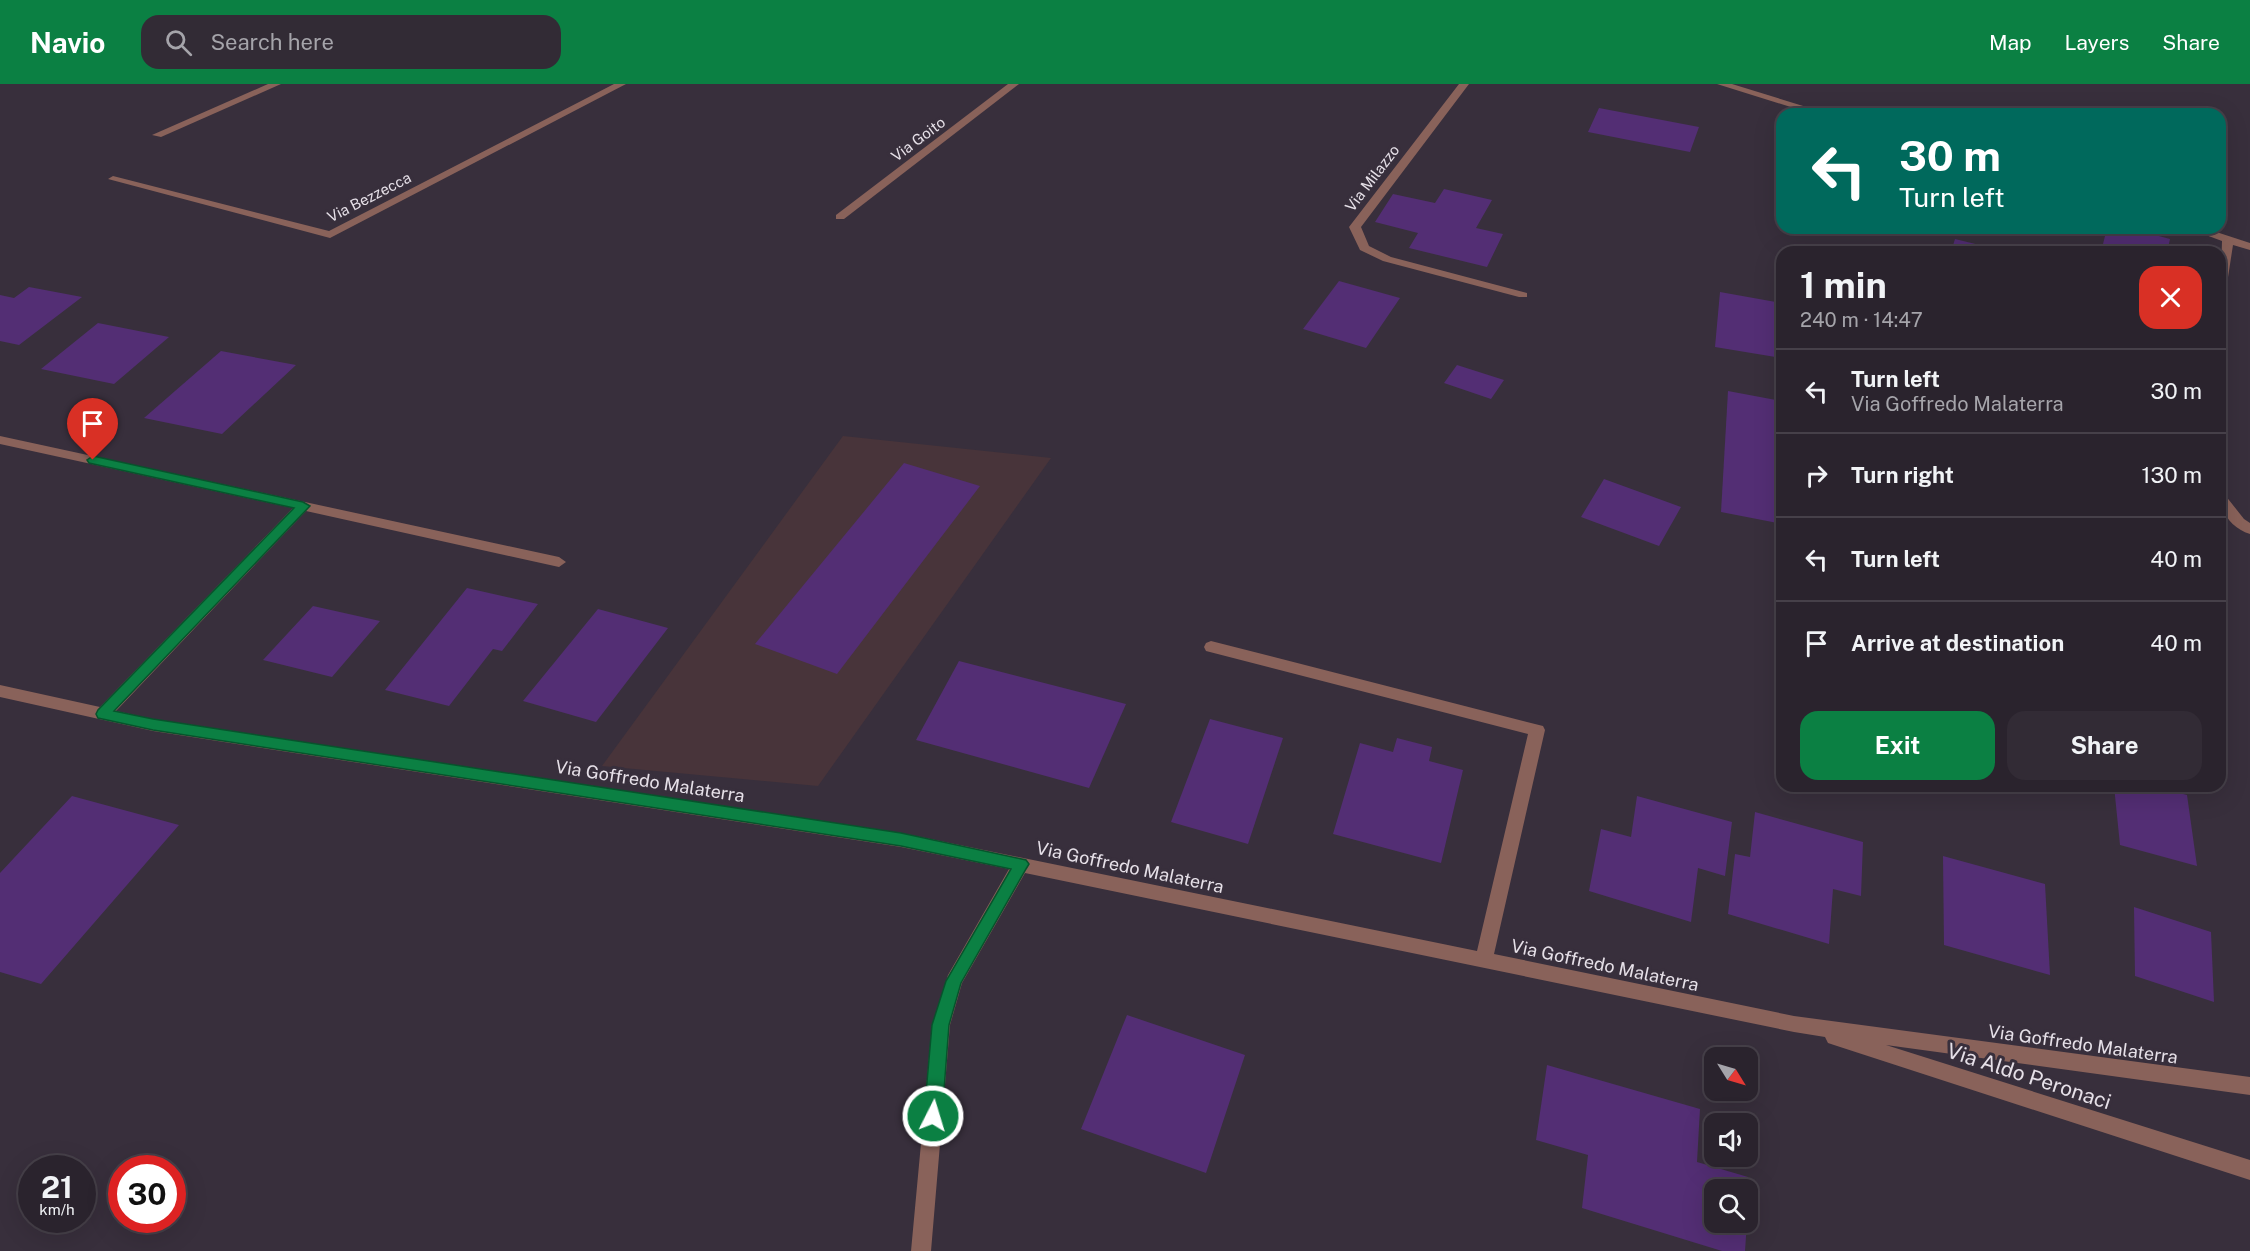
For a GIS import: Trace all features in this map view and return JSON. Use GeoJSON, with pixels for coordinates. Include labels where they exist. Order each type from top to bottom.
{"type":"FeatureCollection","features":[{"type":"Feature","properties":{"kind":"street"},"geometry":{"type":"LineString","coordinates":[[157,135],[276,84]]}},
{"type":"Feature","properties":{"kind":"street","name":"Via Bezzecca"},"geometry":{"type":"LineString","coordinates":[[113,179],[330,235],[621,84]]}},
{"type":"Feature","properties":{"kind":"street","name":"Via Goito"},"geometry":{"type":"LineString","coordinates":[[840,217],[1014,84]]}},
{"type":"Feature","properties":{"kind":"street","name":"Via Milazzo"},"geometry":{"type":"LineString","coordinates":[[1464,84],[1355,227],[1364,248],[1387,258],[1523,295]]}},
{"type":"Feature","properties":{"kind":"street"},"geometry":{"type":"LineString","coordinates":[[1722,84],[1804,108]]}},
{"type":"Feature","properties":{"kind":"street"},"geometry":{"type":"LineString","coordinates":[[2212,234],[2250,247]]}},
{"type":"Feature","properties":{"kind":"street"},"geometry":{"type":"LineString","coordinates":[[2226,254],[2228,239]]}},
{"type":"Feature","properties":{"kind":"street"},"geometry":{"type":"LineString","coordinates":[[0,440],[560,562]]}},
{"type":"Feature","properties":{"kind":"street"},"geometry":{"type":"LineString","coordinates":[[103,714],[303,506]]}},
{"type":"Feature","properties":{"kind":"street"},"geometry":{"type":"LineString","coordinates":[[2226,506],[2238,522],[2250,530]]}},
{"type":"Feature","properties":{"kind":"street"},"geometry":{"type":"LineString","coordinates":[[1211,647],[1537,730],[1484,960]]}},
{"type":"Feature","properties":{"kind":"street","name":"Via Goffredo Malaterra"},"geometry":{"type":"LineString","coordinates":[[0,691],[153,725],[901,840],[1794,1024],[2250,1086]]}},
{"type":"Feature","properties":{"kind":"street"},"geometry":{"type":"LineString","coordinates":[[921,1251],[941,1025],[954,981],[1021,864]]}},
{"type":"Feature","properties":{"kind":"street","name":"Via Aldo Peronaci"},"geometry":{"type":"LineString","coordinates":[[1794,1024],[2250,1170]]}},
{"type":"Feature","properties":{"kind":"shaded area"},"geometry":{"type":"Polygon","coordinates":[[[843,436],[1051,458],[818,786],[602,766],[843,436]]]}},
{"type":"Feature","properties":{"kind":"building"},"geometry":{"type":"Polygon","coordinates":[[[1599,108],[1699,127],[1690,152],[1588,132],[1599,108]]]}},
{"type":"Feature","properties":{"kind":"building"},"geometry":{"type":"Polygon","coordinates":[[[1444,189],[1492,200],[1476,228],[1503,234],[1487,267],[1409,248],[1418,233],[1375,222],[1393,194],[1435,203],[1444,189]]]}},
{"type":"Feature","properties":{"kind":"building"},"geometry":{"type":"Polygon","coordinates":[[[2106,234],[2151,234],[2170,239],[2168,246],[2103,244],[2106,234]]]}},
{"type":"Feature","properties":{"kind":"building"},"geometry":{"type":"Polygon","coordinates":[[[1955,239],[1984,246],[1953,246],[1955,239]]]}},
{"type":"Feature","properties":{"kind":"building"},"geometry":{"type":"Polygon","coordinates":[[[1339,281],[1400,298],[1366,348],[1303,329],[1339,281]]]}},
{"type":"Feature","properties":{"kind":"building"},"geometry":{"type":"Polygon","coordinates":[[[29,287],[82,297],[19,345],[0,341],[0,295],[14,298],[29,287]]]}},
{"type":"Feature","properties":{"kind":"building"},"geometry":{"type":"Polygon","coordinates":[[[1720,292],[1776,302],[1776,357],[1715,347],[1720,292]]]}},
{"type":"Feature","properties":{"kind":"building"},"geometry":{"type":"Polygon","coordinates":[[[98,323],[169,337],[114,384],[41,369],[98,323]]]}},
{"type":"Feature","properties":{"kind":"building"},"geometry":{"type":"Polygon","coordinates":[[[221,351],[296,365],[222,434],[144,418],[221,351]]]}},
{"type":"Feature","properties":{"kind":"building"},"geometry":{"type":"Polygon","coordinates":[[[1457,365],[1504,380],[1491,399],[1444,383],[1457,365]]]}},
{"type":"Feature","properties":{"kind":"building"},"geometry":{"type":"Polygon","coordinates":[[[1728,391],[1776,400],[1776,523],[1721,512],[1728,391]]]}},
{"type":"Feature","properties":{"kind":"building"},"geometry":{"type":"Polygon","coordinates":[[[904,463],[980,486],[837,674],[755,644],[904,463]]]}},
{"type":"Feature","properties":{"kind":"building"},"geometry":{"type":"Polygon","coordinates":[[[1604,479],[1681,507],[1659,546],[1581,517],[1604,479]]]}},
{"type":"Feature","properties":{"kind":"building"},"geometry":{"type":"Polygon","coordinates":[[[467,588],[538,604],[502,651],[493,649],[449,706],[385,690],[467,588]]]}},
{"type":"Feature","properties":{"kind":"building"},"geometry":{"type":"Polygon","coordinates":[[[313,606],[380,621],[332,677],[263,660],[313,606]]]}},
{"type":"Feature","properties":{"kind":"building"},"geometry":{"type":"Polygon","coordinates":[[[598,609],[668,628],[596,722],[523,701],[598,609]]]}},
{"type":"Feature","properties":{"kind":"building"},"geometry":{"type":"Polygon","coordinates":[[[959,661],[1126,704],[1089,788],[916,740],[959,661]]]}},
{"type":"Feature","properties":{"kind":"building"},"geometry":{"type":"Polygon","coordinates":[[[1210,719],[1283,738],[1248,844],[1171,822],[1210,719]]]}},
{"type":"Feature","properties":{"kind":"building"},"geometry":{"type":"Polygon","coordinates":[[[1397,738],[1432,747],[1429,761],[1463,770],[1441,863],[1333,834],[1360,743],[1393,752],[1397,738]]]}},
{"type":"Feature","properties":{"kind":"building"},"geometry":{"type":"Polygon","coordinates":[[[2115,792],[2175,792],[2187,795],[2197,866],[2120,845],[2115,792]]]}},
{"type":"Feature","properties":{"kind":"building"},"geometry":{"type":"Polygon","coordinates":[[[72,796],[179,825],[41,984],[0,972],[0,873],[72,796]]]}},
{"type":"Feature","properties":{"kind":"building"},"geometry":{"type":"Polygon","coordinates":[[[1637,796],[1732,822],[1725,876],[1698,868],[1691,922],[1589,891],[1601,829],[1631,837],[1637,796]]]}},
{"type":"Feature","properties":{"kind":"building"},"geometry":{"type":"Polygon","coordinates":[[[1755,812],[1863,842],[1861,896],[1833,889],[1829,944],[1728,914],[1735,854],[1750,857],[1755,812]]]}},
{"type":"Feature","properties":{"kind":"building"},"geometry":{"type":"Polygon","coordinates":[[[1943,856],[2045,884],[2050,975],[1944,945],[1943,856]]]}},
{"type":"Feature","properties":{"kind":"building"},"geometry":{"type":"Polygon","coordinates":[[[2134,907],[2211,932],[2214,1002],[2135,976],[2134,907]]]}},
{"type":"Feature","properties":{"kind":"building"},"geometry":{"type":"Polygon","coordinates":[[[1127,1015],[1245,1055],[1206,1173],[1081,1129],[1127,1015]]]}},
{"type":"Feature","properties":{"kind":"building"},"geometry":{"type":"Polygon","coordinates":[[[1547,1065],[1700,1109],[1697,1162],[1704,1164],[1704,1167],[1714,1167],[1748,1177],[1748,1179],[1704,1179],[1704,1233],[1746,1233],[1745,1251],[1722,1251],[1582,1208],[1588,1155],[1536,1140],[1547,1065]]]}},
{"type":"Feature","properties":{"kind":"route"},"geometry":{"type":"LineString","coordinates":[[93,460],[303,506],[103,714],[153,725],[901,840],[1021,864],[954,981],[941,1025],[933,1116]]}}]}
